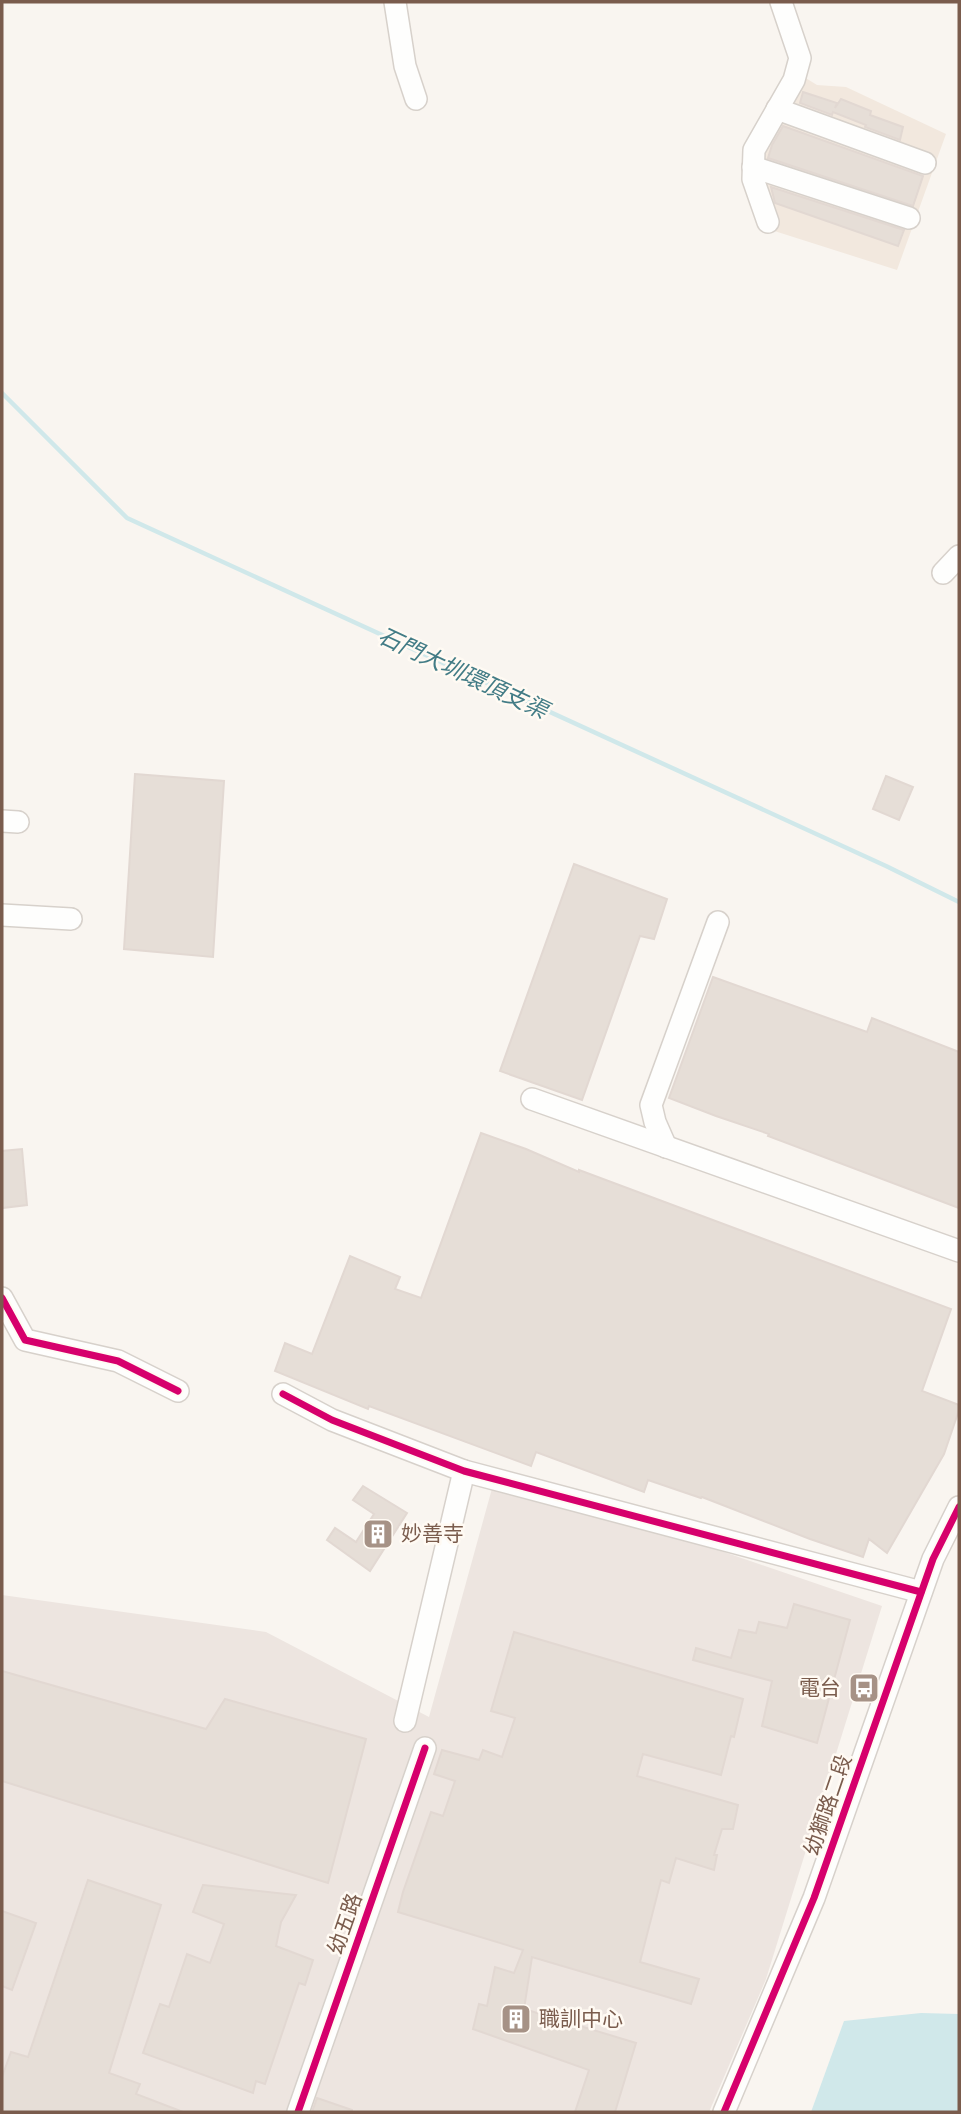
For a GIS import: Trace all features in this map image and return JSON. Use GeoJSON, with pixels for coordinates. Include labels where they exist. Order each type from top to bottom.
{"type":"FeatureCollection","features":[{"type":"Feature","properties":{"kind":"street"},"geometry":{"type":"LineString","coordinates":[[395,2],[405,66],[416,99]]}},
{"type":"Feature","properties":{"kind":"street"},"geometry":{"type":"LineString","coordinates":[[768,222],[753,179],[754,150],[794,80],[800,58],[781,2]]}},
{"type":"Feature","properties":{"kind":"street"},"geometry":{"type":"LineString","coordinates":[[777,108],[925,163]]}},
{"type":"Feature","properties":{"kind":"street"},"geometry":{"type":"LineString","coordinates":[[753,167],[909,218]]}},
{"type":"Feature","properties":{"kind":"street"},"geometry":{"type":"LineString","coordinates":[[943,573],[959,556]]}},
{"type":"Feature","properties":{"kind":"street"},"geometry":{"type":"LineString","coordinates":[[2,915],[71,919]]}},
{"type":"Feature","properties":{"kind":"street"},"geometry":{"type":"LineString","coordinates":[[666,1147],[651,1105],[719,922]]}},
{"type":"Feature","properties":{"kind":"street"},"geometry":{"type":"LineString","coordinates":[[532,1099],[959,1251]]}},
{"type":"Feature","properties":{"kind":"street"},"geometry":{"type":"LineString","coordinates":[[2,1298],[25,1340],[118,1361],[178,1391]]}},
{"type":"Feature","properties":{"kind":"street"},"geometry":{"type":"LineString","coordinates":[[283,1394],[332,1420],[464,1471],[922,1592]]}},
{"type":"Feature","properties":{"kind":"street"},"geometry":{"type":"LineString","coordinates":[[405,1721],[464,1471]]}},
{"type":"Feature","properties":{"kind":"street","name":"幼獅路二段"},"geometry":{"type":"LineString","coordinates":[[724,2112],[814,1898],[933,1559],[959,1507]]}},
{"type":"Feature","properties":{"kind":"street","name":"幼五路"},"geometry":{"type":"LineString","coordinates":[[298,2112],[425,1748]]}},
{"type":"Feature","properties":{"kind":"shaded area"},"geometry":{"type":"Polygon","coordinates":[[[791,69],[817,85],[846,87],[946,134],[897,270],[765,228],[750,197],[743,164],[745,150],[791,69]]]}},
{"type":"Feature","properties":{"kind":"shaded area"},"geometry":{"type":"Polygon","coordinates":[[[496,1474],[882,1606],[766,1979],[709,2112],[2,2112],[2,1595],[266,1632],[429,1717],[496,1474]]]}},
{"type":"Feature","properties":{"kind":"water"},"geometry":{"type":"Polygon","coordinates":[[[921,2013],[959,2014],[959,2112],[811,2112],[844,2021],[921,2013]]]}},
{"type":"Feature","properties":{"kind":"building"},"geometry":{"type":"Polygon","coordinates":[[[803,92],[837,103],[835,108],[841,99],[871,111],[870,115],[903,127],[900,140],[833,112],[832,115],[800,103],[803,92]]]}},
{"type":"Feature","properties":{"kind":"building"},"geometry":{"type":"Polygon","coordinates":[[[783,126],[923,176],[913,206],[768,158],[783,126]]]}},
{"type":"Feature","properties":{"kind":"building"},"geometry":{"type":"Polygon","coordinates":[[[771,187],[904,230],[898,246],[775,203],[771,187]]]}},
{"type":"Feature","properties":{"kind":"building"},"geometry":{"type":"Polygon","coordinates":[[[135,774],[224,781],[213,957],[124,949],[135,774]]]}},
{"type":"Feature","properties":{"kind":"building"},"geometry":{"type":"Polygon","coordinates":[[[886,776],[913,787],[899,820],[873,809],[886,776]]]}},
{"type":"Feature","properties":{"kind":"building"},"geometry":{"type":"Polygon","coordinates":[[[574,864],[667,899],[654,939],[640,936],[582,1100],[500,1071],[574,864]]]}},
{"type":"Feature","properties":{"kind":"building"},"geometry":{"type":"Polygon","coordinates":[[[713,977],[867,1032],[872,1018],[959,1052],[959,1208],[669,1098],[713,977]]]}},
{"type":"Feature","properties":{"kind":"building"},"geometry":{"type":"Polygon","coordinates":[[[481,1133],[579,1172],[951,1309],[922,1391],[959,1405],[959,1410],[944,1454],[887,1553],[869,1539],[863,1557],[702,1497],[648,1480],[644,1492],[536,1452],[531,1466],[369,1406],[368,1409],[275,1371],[285,1343],[312,1354],[350,1256],[400,1277],[395,1289],[421,1298],[481,1133]]]}},
{"type":"Feature","properties":{"kind":"building"},"geometry":{"type":"Polygon","coordinates":[[[22,1149],[27,1205],[2,1208],[2,1151],[22,1149]]]}},
{"type":"Feature","properties":{"kind":"building","name":"妙善寺"},"geometry":{"type":"Polygon","coordinates":[[[363,1486],[407,1513],[370,1571],[327,1540],[335,1528],[356,1542],[374,1514],[353,1500],[363,1486]]]}},
{"type":"Feature","properties":{"kind":"building"},"geometry":{"type":"Polygon","coordinates":[[[794,1604],[850,1620],[817,1743],[762,1726],[772,1681],[693,1660],[696,1648],[731,1658],[739,1630],[756,1633],[759,1622],[787,1628],[794,1604]]]}},
{"type":"Feature","properties":{"kind":"building"},"geometry":{"type":"Polygon","coordinates":[[[514,1632],[743,1699],[721,1775],[643,1754],[637,1776],[738,1805],[733,1829],[722,1829],[714,1855],[717,1855],[714,1870],[676,1858],[669,1883],[661,1880],[640,1962],[699,1979],[691,2004],[532,1957],[524,2009],[636,2043],[615,2112],[575,2112],[589,2070],[473,2029],[479,2004],[487,2006],[495,1967],[514,1973],[523,1950],[398,1912],[431,1812],[443,1816],[455,1781],[434,1774],[442,1750],[479,1760],[483,1750],[502,1757],[515,1718],[491,1711],[514,1632]]]}},
{"type":"Feature","properties":{"kind":"building"},"geometry":{"type":"Polygon","coordinates":[[[2,1671],[206,1729],[225,1699],[366,1739],[328,1883],[2,1781],[2,1671]]]}},
{"type":"Feature","properties":{"kind":"building"},"geometry":{"type":"Polygon","coordinates":[[[88,1880],[161,1905],[109,2073],[140,2084],[136,2094],[183,2112],[2,2112],[2,2077],[11,2052],[28,2057],[88,1880]]]}},
{"type":"Feature","properties":{"kind":"building"},"geometry":{"type":"Polygon","coordinates":[[[203,1885],[296,1895],[281,1922],[276,1946],[313,1960],[305,1985],[299,1983],[265,2084],[256,2081],[253,2093],[143,2053],[160,2004],[169,2007],[187,1954],[210,1963],[224,1924],[193,1912],[203,1885]]]}},
{"type":"Feature","properties":{"kind":"building"},"geometry":{"type":"Polygon","coordinates":[[[2,1911],[36,1923],[12,1990],[2,1986],[2,1911]]]}},
{"type":"Feature","properties":{"kind":"building"},"geometry":{"type":"Polygon","coordinates":[[[317,2098],[352,2110],[352,2112],[312,2112],[317,2098]]]}},
{"type":"Feature","properties":{"kind":"waterway","name":"石門大圳環頂支渠"},"geometry":{"type":"LineString","coordinates":[[2,393],[127,518],[959,902]]}},
{"type":"Feature","properties":{"kind":"cycle path"},"geometry":{"type":"LineString","coordinates":[[2,1298],[25,1340],[118,1361],[178,1391]]}},
{"type":"Feature","properties":{"kind":"cycle path"},"geometry":{"type":"LineString","coordinates":[[283,1394],[332,1420],[464,1471],[921,1592]]}},
{"type":"Feature","properties":{"kind":"cycle path"},"geometry":{"type":"LineString","coordinates":[[724,2112],[814,1898],[933,1559],[959,1507]]}},
{"type":"Feature","properties":{"kind":"cycle path"},"geometry":{"type":"LineString","coordinates":[[298,2112],[425,1748]]}},
{"type":"Feature","properties":{"kind":"place","name":"妙善寺"},"geometry":{"type":"Point","coordinates":[378,1534]}},
{"type":"Feature","properties":{"kind":"place","name":"電台"},"geometry":{"type":"Point","coordinates":[864,1688]}},
{"type":"Feature","properties":{"kind":"place","name":"職訓中心"},"geometry":{"type":"Point","coordinates":[516,2019]}}]}
